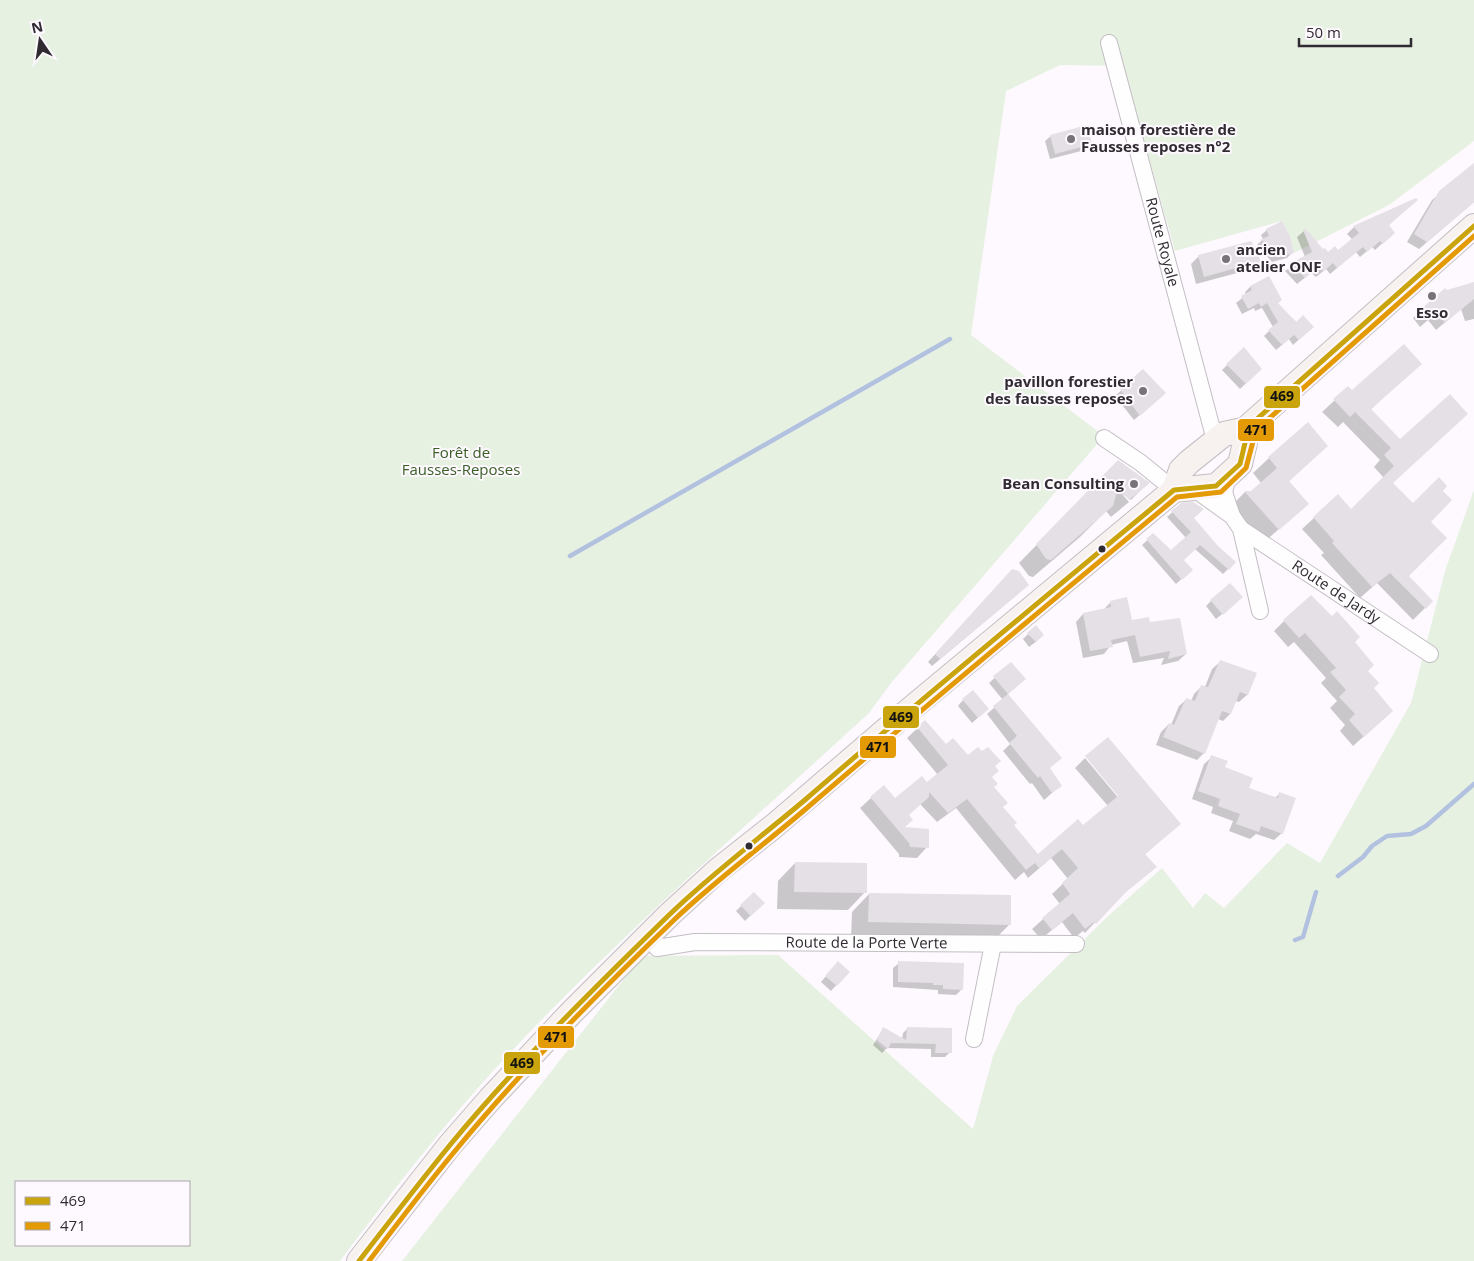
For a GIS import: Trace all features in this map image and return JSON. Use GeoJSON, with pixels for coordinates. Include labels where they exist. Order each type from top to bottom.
{"type":"FeatureCollection","features":[{"type":"Feature","properties":{"kind":"main road"},"geometry":{"type":"LineString","coordinates":[[1184,489],[1181,470],[1215,440],[1228,432],[1247,429],[1474,226]]}},
{"type":"Feature","properties":{"kind":"main road"},"geometry":{"type":"LineString","coordinates":[[359,1261],[450,1145],[491,1098],[774,826],[938,686],[1184,489],[1216,486],[1228,476],[1240,464],[1247,429]]}},
{"type":"Feature","properties":{"kind":"main road"},"geometry":{"type":"LineString","coordinates":[[372,1261],[438,1174],[484,1120],[533,1067],[620,980],[649,946]]}},
{"type":"Feature","properties":{"kind":"street","name":"Route Royale"},"geometry":{"type":"LineString","coordinates":[[1109,44],[1215,440]]}},
{"type":"Feature","properties":{"kind":"street"},"geometry":{"type":"LineString","coordinates":[[1104,438],[1184,489]]}},
{"type":"Feature","properties":{"kind":"street"},"geometry":{"type":"LineString","coordinates":[[1228,476],[1224,492],[1236,523],[1260,611]]}},
{"type":"Feature","properties":{"kind":"street","name":"Route de Jardy"},"geometry":{"type":"LineString","coordinates":[[1184,489],[1430,654]]}},
{"type":"Feature","properties":{"kind":"street","name":"Route de la Porte Verte"},"geometry":{"type":"LineString","coordinates":[[649,946],[695,942],[1076,944]]}},
{"type":"Feature","properties":{"kind":"street"},"geometry":{"type":"LineString","coordinates":[[974,1039],[993,944]]}},
{"type":"Feature","properties":{"kind":"green space","name":"Forêt de Fausses-Reposes"},"geometry":{"type":"Polygon","coordinates":[[[0,0],[1474,0],[1474,141],[1389,205],[1294,253],[1290,236],[1282,221],[1175,251],[1123,66],[1060,65],[1006,91],[971,335],[1104,436],[891,683],[869,713],[631,932],[538,1023],[494,1070],[434,1140],[340,1261],[0,1261],[0,0]]]}},
{"type":"Feature","properties":{"kind":"green space"},"geometry":{"type":"Polygon","coordinates":[[[1474,490],[1474,1261],[402,1261],[642,956],[778,955],[973,1129],[993,1056],[1017,1006],[1107,917],[1162,868],[1193,908],[1205,893],[1224,908],[1287,843],[1320,863],[1411,703],[1445,571],[1474,490]]]}},
{"type":"Feature","properties":{"kind":"building","name":"maison forestière de Fausses reposes n°2"},"geometry":{"type":"Polygon","coordinates":[[[1087,125],[1092,144],[1055,154],[1050,135],[1087,125]]]}},
{"type":"Feature","properties":{"kind":"building"},"geometry":{"type":"Polygon","coordinates":[[[1474,163],[1474,202],[1427,242],[1414,234],[1439,191],[1474,163]]]}},
{"type":"Feature","properties":{"kind":"building"},"geometry":{"type":"Polygon","coordinates":[[[1416,198],[1418,200],[1389,225],[1395,233],[1383,244],[1380,241],[1367,252],[1363,247],[1337,268],[1333,263],[1324,271],[1318,267],[1305,278],[1291,263],[1312,252],[1303,230],[1305,228],[1323,249],[1325,248],[1328,252],[1335,246],[1338,250],[1359,233],[1353,226],[1416,198]]]}},
{"type":"Feature","properties":{"kind":"building"},"geometry":{"type":"Polygon","coordinates":[[[1282,221],[1290,236],[1294,253],[1278,257],[1261,239],[1269,236],[1266,229],[1282,221]]]}},
{"type":"Feature","properties":{"kind":"building","name":"ancien atelier ONF"},"geometry":{"type":"Polygon","coordinates":[[[1251,241],[1261,261],[1204,277],[1198,255],[1251,241]]]}},
{"type":"Feature","properties":{"kind":"building"},"geometry":{"type":"Polygon","coordinates":[[[1269,276],[1282,300],[1278,303],[1296,322],[1303,315],[1314,327],[1299,340],[1294,335],[1282,345],[1268,330],[1278,322],[1267,303],[1261,307],[1259,303],[1248,309],[1241,296],[1252,290],[1250,286],[1269,276]]]}},
{"type":"Feature","properties":{"kind":"building"},"geometry":{"type":"Polygon","coordinates":[[[1474,282],[1474,299],[1445,323],[1437,313],[1429,319],[1421,309],[1445,288],[1447,290],[1474,282]]]}},
{"type":"Feature","properties":{"kind":"building"},"geometry":{"type":"Polygon","coordinates":[[[1404,344],[1422,364],[1371,409],[1400,439],[1450,394],[1468,414],[1393,483],[1413,503],[1439,477],[1447,486],[1443,491],[1452,500],[1431,522],[1447,538],[1409,576],[1433,601],[1426,609],[1390,573],[1372,587],[1332,543],[1334,541],[1313,517],[1338,494],[1351,509],[1394,466],[1384,455],[1391,448],[1355,412],[1350,417],[1333,399],[1348,386],[1352,390],[1404,344]]]}},
{"type":"Feature","properties":{"kind":"building"},"geometry":{"type":"Polygon","coordinates":[[[1244,347],[1262,369],[1246,384],[1226,364],[1244,347]]]}},
{"type":"Feature","properties":{"kind":"building","name":"pavillon forestier des fausses reposes"},"geometry":{"type":"Polygon","coordinates":[[[1143,369],[1166,393],[1140,416],[1120,389],[1143,369]]]}},
{"type":"Feature","properties":{"kind":"building"},"geometry":{"type":"Polygon","coordinates":[[[1308,422],[1328,446],[1289,481],[1309,504],[1279,530],[1244,491],[1251,491],[1277,468],[1268,457],[1308,422]]]}},
{"type":"Feature","properties":{"kind":"building"},"geometry":{"type":"Polygon","coordinates":[[[1118,460],[1150,483],[1129,500],[1118,488],[1113,506],[1051,560],[1046,559],[1036,544],[1118,460]]]}},
{"type":"Feature","properties":{"kind":"building"},"geometry":{"type":"Polygon","coordinates":[[[1193,502],[1204,509],[1194,518],[1218,546],[1236,562],[1229,570],[1200,545],[1184,560],[1193,570],[1182,580],[1146,539],[1153,533],[1171,550],[1191,532],[1171,511],[1181,503],[1193,502]]]}},
{"type":"Feature","properties":{"kind":"building"},"geometry":{"type":"Polygon","coordinates":[[[1012,569],[1019,571],[1029,585],[940,659],[935,654],[1012,569]]]}},
{"type":"Feature","properties":{"kind":"building"},"geometry":{"type":"Polygon","coordinates":[[[1230,583],[1243,597],[1223,615],[1210,600],[1230,583]]]}},
{"type":"Feature","properties":{"kind":"building"},"geometry":{"type":"Polygon","coordinates":[[[1311,595],[1332,616],[1337,611],[1360,637],[1355,642],[1374,665],[1368,671],[1379,683],[1374,688],[1393,711],[1364,737],[1349,720],[1355,714],[1339,697],[1346,690],[1330,672],[1336,668],[1305,633],[1299,638],[1283,620],[1311,595]]]}},
{"type":"Feature","properties":{"kind":"building"},"geometry":{"type":"Polygon","coordinates":[[[1127,597],[1132,620],[1149,617],[1150,622],[1180,618],[1187,654],[1168,659],[1170,651],[1140,657],[1135,635],[1111,640],[1113,647],[1090,651],[1083,613],[1111,607],[1110,601],[1127,597]]]}},
{"type":"Feature","properties":{"kind":"building"},"geometry":{"type":"Polygon","coordinates":[[[1036,625],[1044,635],[1036,642],[1027,633],[1036,625]]]}},
{"type":"Feature","properties":{"kind":"building"},"geometry":{"type":"Polygon","coordinates":[[[1220,660],[1257,673],[1248,695],[1240,692],[1231,714],[1222,711],[1205,754],[1163,737],[1169,723],[1174,725],[1186,698],[1195,701],[1201,685],[1208,687],[1220,660]]]}},
{"type":"Feature","properties":{"kind":"building"},"geometry":{"type":"Polygon","coordinates":[[[1011,662],[1026,679],[1008,694],[993,676],[1011,662]]]}},
{"type":"Feature","properties":{"kind":"building"},"geometry":{"type":"Polygon","coordinates":[[[973,690],[989,709],[978,718],[962,699],[973,690]]]}},
{"type":"Feature","properties":{"kind":"building"},"geometry":{"type":"Polygon","coordinates":[[[1008,694],[1062,758],[1050,768],[1062,786],[1052,793],[1040,776],[1038,778],[1009,743],[1017,736],[993,706],[1008,694]]]}},
{"type":"Feature","properties":{"kind":"building"},"geometry":{"type":"Polygon","coordinates":[[[925,720],[946,744],[953,738],[968,755],[978,747],[982,751],[988,747],[1001,761],[995,766],[999,771],[992,777],[998,784],[994,787],[1008,803],[1003,807],[1017,823],[1014,825],[1038,854],[1078,819],[1083,825],[1118,796],[1085,756],[1108,737],[1181,824],[1145,854],[1157,867],[1126,892],[1096,924],[1094,922],[1085,929],[1073,913],[1052,930],[1042,918],[1070,894],[1062,883],[1078,868],[1062,849],[1039,868],[1035,863],[1026,870],[967,799],[948,813],[929,792],[929,797],[909,815],[913,820],[905,827],[929,829],[929,848],[910,847],[909,843],[870,797],[884,785],[895,798],[922,776],[927,782],[948,765],[917,727],[925,720]]]}},
{"type":"Feature","properties":{"kind":"building"},"geometry":{"type":"Polygon","coordinates":[[[1211,755],[1228,761],[1225,767],[1253,778],[1249,788],[1278,798],[1279,792],[1296,798],[1283,834],[1261,826],[1259,832],[1236,824],[1240,814],[1218,806],[1220,799],[1198,791],[1211,755]]]}},
{"type":"Feature","properties":{"kind":"building"},"geometry":{"type":"Polygon","coordinates":[[[795,862],[867,863],[867,893],[794,892],[795,862]]]}},
{"type":"Feature","properties":{"kind":"building"},"geometry":{"type":"Polygon","coordinates":[[[754,892],[765,903],[751,916],[740,905],[754,892]]]}},
{"type":"Feature","properties":{"kind":"building"},"geometry":{"type":"Polygon","coordinates":[[[869,893],[1011,895],[1011,925],[868,922],[869,893]]]}},
{"type":"Feature","properties":{"kind":"building"},"geometry":{"type":"Polygon","coordinates":[[[838,961],[850,972],[837,986],[825,976],[838,961]]]}},
{"type":"Feature","properties":{"kind":"building"},"geometry":{"type":"Polygon","coordinates":[[[898,961],[964,963],[963,990],[943,989],[943,985],[933,985],[933,983],[898,982],[898,961]]]}},
{"type":"Feature","properties":{"kind":"building"},"geometry":{"type":"Polygon","coordinates":[[[883,1027],[906,1040],[907,1027],[952,1028],[952,1053],[935,1053],[936,1044],[891,1043],[888,1049],[877,1040],[883,1027]]]}},
{"type":"Feature","properties":{"kind":"waterway"},"geometry":{"type":"LineString","coordinates":[[570,556],[950,339]]}},
{"type":"Feature","properties":{"kind":"waterway"},"geometry":{"type":"LineString","coordinates":[[1338,876],[1363,857],[1372,846],[1387,836],[1411,834],[1426,826],[1474,784]]}},
{"type":"Feature","properties":{"kind":"waterway"},"geometry":{"type":"LineString","coordinates":[[1295,940],[1303,937],[1316,892]]}},
{"type":"Feature","properties":{"kind":"transit line","name":"469"},"geometry":{"type":"LineString","coordinates":[[359,1261],[415,1188],[502,1085],[584,999],[684,901],[1174,490],[1216,486],[1240,464],[1249,426],[1474,226]]}},
{"type":"Feature","properties":{"kind":"transit line","name":"471"},"geometry":{"type":"LineString","coordinates":[[369,1261],[480,1121],[534,1061],[675,919],[707,890],[1177,497],[1221,492],[1246,468],[1256,430],[1474,236]]}},
{"type":"Feature","properties":{"kind":"place","name":"maison forestière de Fausses reposes n°2"},"geometry":{"type":"Point","coordinates":[1071,139]}},
{"type":"Feature","properties":{"kind":"place","name":"ancien atelier ONF"},"geometry":{"type":"Point","coordinates":[1226,259]}},
{"type":"Feature","properties":{"kind":"place","name":"Esso"},"geometry":{"type":"Point","coordinates":[1432,296]}},
{"type":"Feature","properties":{"kind":"place","name":"pavillon forestier des fausses reposes"},"geometry":{"type":"Point","coordinates":[1143,391]}},
{"type":"Feature","properties":{"kind":"place","name":"Bean Consulting"},"geometry":{"type":"Point","coordinates":[1134,484]}}]}
